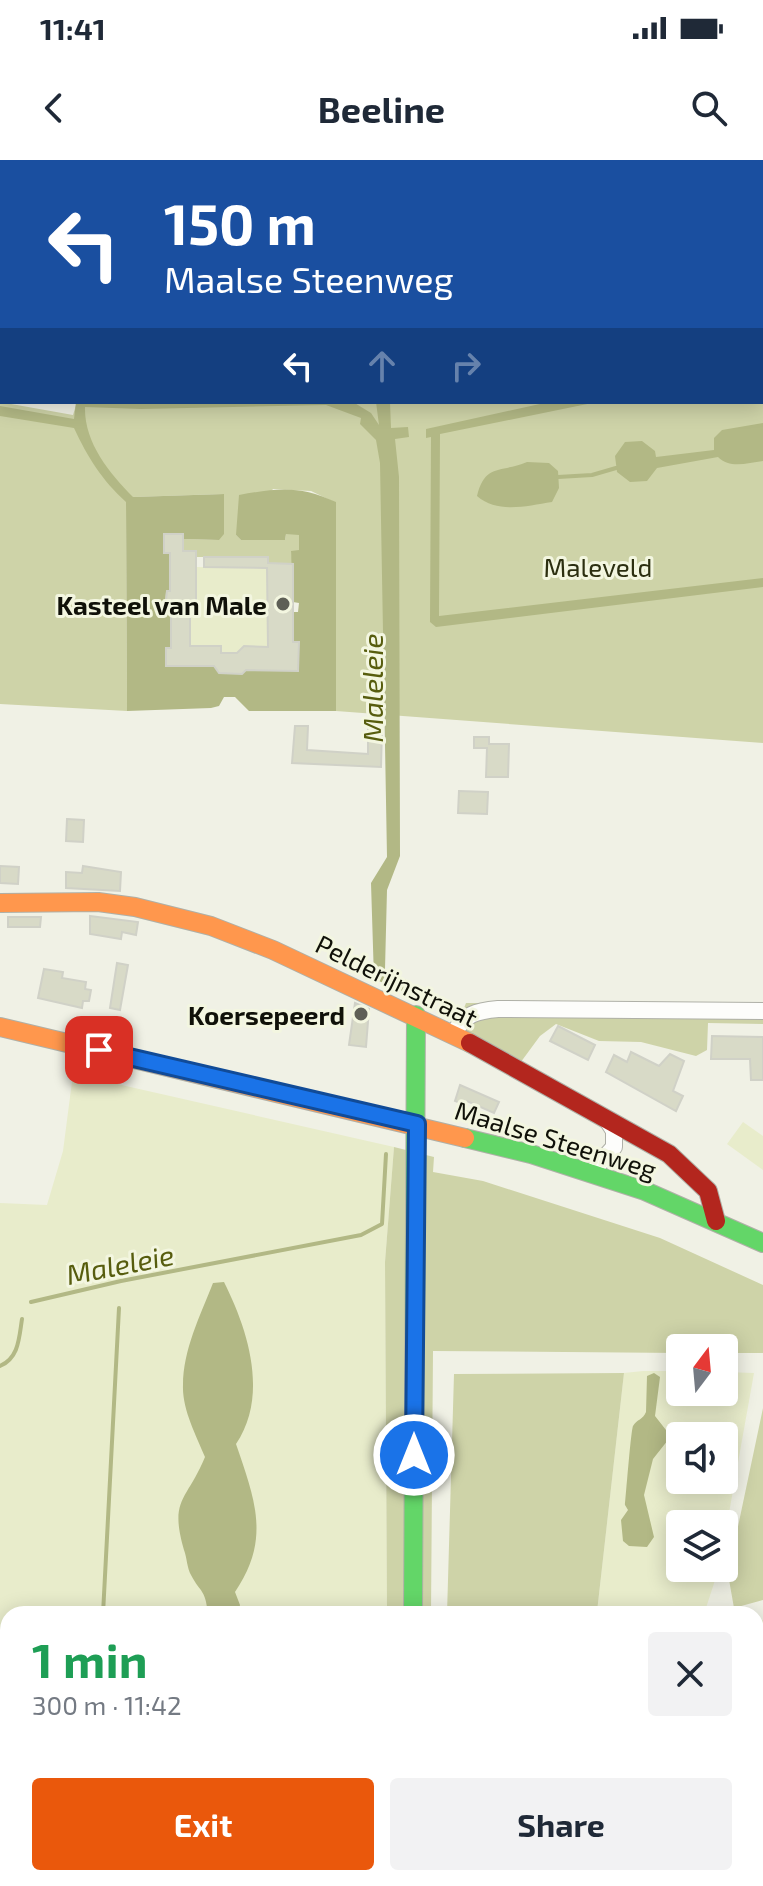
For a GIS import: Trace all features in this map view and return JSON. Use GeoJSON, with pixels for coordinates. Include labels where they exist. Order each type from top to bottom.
{"type":"FeatureCollection","features":[{"type":"Feature","properties":{"kind":"street","name":"Pelderijnstraat"},"geometry":{"type":"LineString","coordinates":[[0,903],[98,902],[168,914],[242,937],[454,1033],[669,1154],[708,1191],[716,1221]]}},
{"type":"Feature","properties":{"kind":"street"},"geometry":{"type":"LineString","coordinates":[[454,1033],[463,1018],[471,1013],[498,1009],[763,1011]]}},
{"type":"Feature","properties":{"kind":"street"},"geometry":{"type":"LineString","coordinates":[[413,1606],[416,1015]]}},
{"type":"Feature","properties":{"kind":"street","name":"Maalse Steenweg"},"geometry":{"type":"LineString","coordinates":[[0,1027],[417,1124],[592,1172],[763,1243]]}},
{"type":"Feature","properties":{"kind":"street"},"geometry":{"type":"LineString","coordinates":[[592,1172],[614,1147],[614,1131],[607,1119]]}},
{"type":"Feature","properties":{"kind":"shaded area"},"geometry":{"type":"Polygon","coordinates":[[[76,404],[356,404],[371,413],[379,425],[376,404],[390,404],[391,428],[408,427],[409,437],[395,439],[399,477],[400,856],[387,890],[385,969],[408,981],[405,992],[374,979],[371,883],[387,857],[380,463],[376,440],[360,424],[361,418],[326,405],[141,409],[85,407],[93,445],[115,478],[133,497],[224,494],[224,534],[219,540],[183,539],[182,534],[171,553],[170,591],[166,592],[165,608],[171,609],[171,648],[166,649],[166,666],[219,666],[241,674],[244,670],[298,671],[299,642],[293,642],[293,612],[298,612],[299,603],[293,602],[291,551],[299,550],[299,535],[286,534],[285,540],[241,540],[236,535],[239,495],[299,490],[336,502],[336,711],[249,711],[235,697],[224,697],[219,706],[211,708],[127,711],[126,502],[96,468],[74,428],[0,416],[0,406],[74,419],[76,404]]]}},
{"type":"Feature","properties":{"kind":"shaded area"},"geometry":{"type":"Polygon","coordinates":[[[540,404],[587,404],[440,434],[439,616],[763,578],[763,587],[436,627],[430,622],[431,437],[426,438],[426,429],[540,404]]]}},
{"type":"Feature","properties":{"kind":"shaded area"},"geometry":{"type":"Polygon","coordinates":[[[763,423],[763,461],[733,464],[718,457],[657,468],[647,481],[630,482],[617,472],[615,456],[625,442],[642,441],[655,451],[656,457],[714,450],[714,438],[722,430],[763,423]]]}},
{"type":"Feature","properties":{"kind":"shaded area"},"geometry":{"type":"Polygon","coordinates":[[[527,462],[549,463],[558,471],[559,488],[552,502],[503,507],[485,502],[477,496],[489,474],[527,462]]]}},
{"type":"Feature","properties":{"kind":"shaded area"},"geometry":{"type":"Polygon","coordinates":[[[196,567],[267,568],[268,647],[238,653],[221,652],[221,646],[190,646],[190,609],[197,609],[196,567]]]}},
{"type":"Feature","properties":{"kind":"shaded area"},"geometry":{"type":"Polygon","coordinates":[[[73,1074],[394,1147],[385,1262],[387,1606],[0,1606],[0,1203],[47,1205],[63,1151],[73,1074]]]}},
{"type":"Feature","properties":{"kind":"shaded area"},"geometry":{"type":"Polygon","coordinates":[[[743,1122],[763,1136],[763,1170],[727,1144],[743,1122]]]}},
{"type":"Feature","properties":{"kind":"shaded area"},"geometry":{"type":"Polygon","coordinates":[[[224,1282],[241,1321],[253,1384],[246,1425],[236,1444],[254,1501],[256,1519],[253,1554],[235,1592],[240,1606],[207,1606],[190,1572],[178,1520],[182,1500],[205,1457],[187,1413],[183,1385],[189,1346],[213,1283],[224,1282]]]}},
{"type":"Feature","properties":{"kind":"shaded area"},"geometry":{"type":"Polygon","coordinates":[[[666,1371],[666,1406],[738,1406],[738,1372],[754,1373],[738,1463],[738,1422],[666,1422],[666,1494],[732,1494],[730,1510],[666,1510],[666,1582],[714,1582],[707,1606],[598,1606],[624,1373],[666,1371]]]}},
{"type":"Feature","properties":{"kind":"shaded area"},"geometry":{"type":"Polygon","coordinates":[[[654,1373],[660,1377],[655,1416],[666,1430],[666,1443],[653,1459],[644,1495],[654,1537],[647,1547],[629,1546],[623,1541],[621,1520],[628,1510],[625,1505],[632,1430],[646,1412],[647,1376],[654,1373]]]}},
{"type":"Feature","properties":{"kind":"green space","name":"Maleveld"},"geometry":{"type":"Polygon","coordinates":[[[0,404],[73,415],[76,404],[763,404],[763,743],[336,711],[336,503],[311,491],[273,489],[236,535],[241,540],[285,540],[286,534],[299,534],[299,551],[291,552],[293,564],[268,563],[267,557],[196,557],[196,551],[183,551],[183,539],[219,540],[223,494],[133,497],[126,502],[127,711],[0,704],[0,404]]]}},
{"type":"Feature","properties":{"kind":"green space"},"geometry":{"type":"Polygon","coordinates":[[[466,1003],[763,1003],[763,1024],[708,1023],[707,1050],[696,1056],[641,1042],[599,1041],[556,1024],[540,1036],[515,1070],[454,1033],[466,1003]]]}},
{"type":"Feature","properties":{"kind":"green space"},"geometry":{"type":"Polygon","coordinates":[[[394,1147],[434,1157],[433,1172],[483,1181],[660,1238],[763,1285],[763,1353],[738,1353],[738,1334],[666,1334],[666,1353],[433,1351],[431,1606],[387,1606],[385,1262],[394,1147]]]}},
{"type":"Feature","properties":{"kind":"green space"},"geometry":{"type":"Polygon","coordinates":[[[624,1373],[598,1606],[447,1606],[454,1374],[624,1373]]]}},
{"type":"Feature","properties":{"kind":"green space"},"geometry":{"type":"Polygon","coordinates":[[[763,1408],[763,1600],[734,1606],[729,1582],[738,1582],[738,1527],[763,1408]]]}},
{"type":"Feature","properties":{"kind":"building","name":"Kasteel van Male"},"geometry":{"type":"Polygon","coordinates":[[[164,534],[183,534],[183,551],[196,551],[196,610],[190,609],[190,646],[221,646],[221,653],[237,653],[244,646],[268,647],[267,568],[204,567],[204,557],[268,557],[268,563],[293,564],[293,642],[299,642],[298,671],[246,670],[242,674],[219,673],[214,666],[166,666],[166,648],[171,648],[171,609],[165,609],[167,591],[170,591],[170,553],[164,553],[164,534]]]}},
{"type":"Feature","properties":{"kind":"building"},"geometry":{"type":"Polygon","coordinates":[[[295,726],[308,726],[307,750],[368,754],[368,728],[382,728],[381,767],[292,763],[295,726]]]}},
{"type":"Feature","properties":{"kind":"building"},"geometry":{"type":"Polygon","coordinates":[[[474,737],[489,737],[489,744],[509,744],[508,777],[486,777],[487,748],[474,748],[474,737]]]}},
{"type":"Feature","properties":{"kind":"building"},"geometry":{"type":"Polygon","coordinates":[[[459,791],[488,792],[487,814],[458,813],[459,791]]]}},
{"type":"Feature","properties":{"kind":"building"},"geometry":{"type":"Polygon","coordinates":[[[67,819],[84,820],[83,842],[66,841],[67,819]]]}},
{"type":"Feature","properties":{"kind":"building"},"geometry":{"type":"Polygon","coordinates":[[[0,866],[19,867],[18,884],[0,883],[0,866]]]}},
{"type":"Feature","properties":{"kind":"building"},"geometry":{"type":"Polygon","coordinates":[[[83,866],[121,872],[120,891],[66,888],[66,872],[82,873],[83,866]]]}},
{"type":"Feature","properties":{"kind":"building"},"geometry":{"type":"Polygon","coordinates":[[[90,916],[138,922],[136,935],[122,932],[121,939],[90,934],[90,916]]]}},
{"type":"Feature","properties":{"kind":"building"},"geometry":{"type":"Polygon","coordinates":[[[8,917],[41,917],[40,927],[8,927],[8,917]]]}},
{"type":"Feature","properties":{"kind":"building"},"geometry":{"type":"Polygon","coordinates":[[[117,963],[128,965],[120,1010],[110,1008],[117,963]]]}},
{"type":"Feature","properties":{"kind":"building"},"geometry":{"type":"Polygon","coordinates":[[[44,969],[63,972],[62,978],[86,982],[85,989],[91,990],[89,1001],[83,1001],[82,1008],[38,998],[44,969]]]}},
{"type":"Feature","properties":{"kind":"building","name":"Koersepeerd"},"geometry":{"type":"Polygon","coordinates":[[[355,1003],[369,1009],[366,1047],[349,1045],[355,1003]]]}},
{"type":"Feature","properties":{"kind":"building"},"geometry":{"type":"Polygon","coordinates":[[[558,1026],[595,1045],[588,1060],[550,1041],[558,1026]]]}},
{"type":"Feature","properties":{"kind":"building"},"geometry":{"type":"Polygon","coordinates":[[[712,1036],[763,1037],[763,1080],[751,1080],[750,1059],[711,1059],[712,1036]]]}},
{"type":"Feature","properties":{"kind":"building"},"geometry":{"type":"Polygon","coordinates":[[[631,1052],[659,1066],[670,1054],[684,1061],[673,1091],[683,1096],[676,1111],[606,1072],[614,1055],[627,1062],[631,1052]]]}},
{"type":"Feature","properties":{"kind":"building"},"geometry":{"type":"Polygon","coordinates":[[[460,1085],[499,1102],[494,1113],[467,1101],[465,1105],[455,1101],[460,1085]]]}},
{"type":"Feature","properties":{"kind":"waterway"},"geometry":{"type":"LineString","coordinates":[[558,477],[592,475],[616,468]]}},
{"type":"Feature","properties":{"kind":"waterway","name":"Maleleie"},"geometry":{"type":"LineString","coordinates":[[31,1302],[121,1281],[361,1235],[382,1224],[386,1154]]}},
{"type":"Feature","properties":{"kind":"waterway"},"geometry":{"type":"LineString","coordinates":[[103,1606],[119,1308]]}},
{"type":"Feature","properties":{"kind":"waterway","name":"Maleleie"},"geometry":{"type":"LineString","coordinates":[[0,1366],[15,1353],[22,1319]]}},
{"type":"Feature","properties":{"kind":"traffic: fast"},"geometry":{"type":"LineString","coordinates":[[413,1606],[416,1015]]}},
{"type":"Feature","properties":{"kind":"traffic: fast"},"geometry":{"type":"LineString","coordinates":[[465,1138],[531,1154],[645,1191],[763,1243]]}},
{"type":"Feature","properties":{"kind":"traffic: slow"},"geometry":{"type":"LineString","coordinates":[[0,903],[98,902],[135,907],[211,926],[273,950],[470,1043]]}},
{"type":"Feature","properties":{"kind":"traffic: slow"},"geometry":{"type":"LineString","coordinates":[[0,1027],[465,1138]]}},
{"type":"Feature","properties":{"kind":"traffic: jam"},"geometry":{"type":"LineString","coordinates":[[470,1043],[669,1154],[708,1191],[716,1221]]}},
{"type":"Feature","properties":{"kind":"place","name":"Kasteel van Male"},"geometry":{"type":"Point","coordinates":[283,604]}},
{"type":"Feature","properties":{"kind":"place","name":"Koersepeerd"},"geometry":{"type":"Point","coordinates":[361,1014]}},
{"type":"Feature","properties":{"kind":"route"},"geometry":{"type":"LineString","coordinates":[[99,1050],[417,1124],[414,1455]]}}]}
